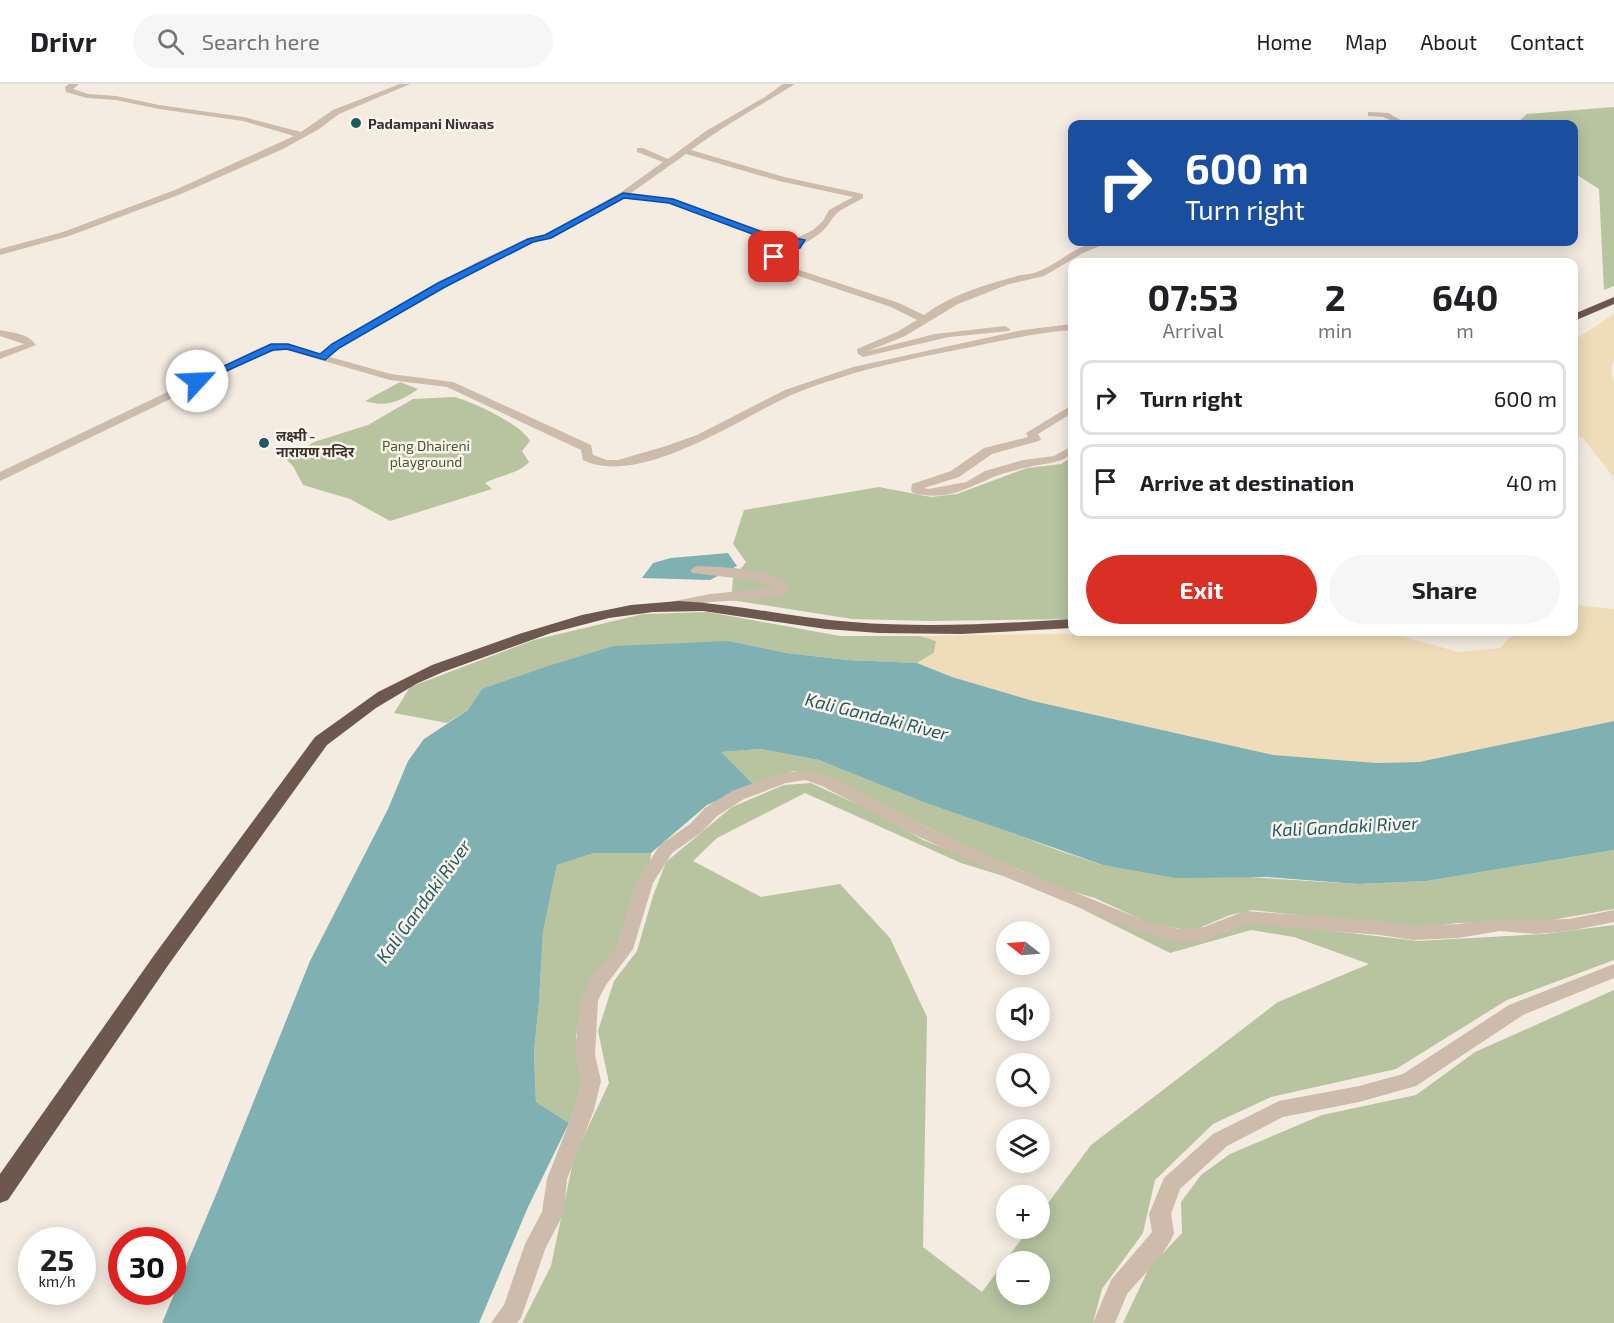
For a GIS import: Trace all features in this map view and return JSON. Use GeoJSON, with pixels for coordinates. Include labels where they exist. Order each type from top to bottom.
{"type":"FeatureCollection","features":[{"type":"Feature","properties":{"kind":"highway"},"geometry":{"type":"LineString","coordinates":[[1578,316],[1614,300]]}},
{"type":"Feature","properties":{"kind":"highway"},"geometry":{"type":"LineString","coordinates":[[0,1193],[162,960],[321,741],[346,721],[422,675],[559,624],[609,613],[655,607],[725,607],[848,627],[878,629],[978,631],[1068,624]]}},
{"type":"Feature","properties":{"kind":"street"},"geometry":{"type":"LineString","coordinates":[[75,84],[69,87],[69,90],[80,94],[244,118],[302,135]]}},
{"type":"Feature","properties":{"kind":"street"},"geometry":{"type":"LineString","coordinates":[[0,252],[66,234],[157,200],[258,157],[302,135],[336,111],[406,84]]}},
{"type":"Feature","properties":{"kind":"street"},"geometry":{"type":"LineString","coordinates":[[322,358],[335,346],[442,285],[531,240],[548,237],[623,195],[709,133],[768,99],[781,87],[791,84]]}},
{"type":"Feature","properties":{"kind":"street"},"geometry":{"type":"LineString","coordinates":[[1371,114],[1397,120]]}},
{"type":"Feature","properties":{"kind":"street"},"geometry":{"type":"LineString","coordinates":[[640,150],[669,162]]}},
{"type":"Feature","properties":{"kind":"street"},"geometry":{"type":"LineString","coordinates":[[685,151],[707,154],[746,169],[860,196],[832,212],[827,222],[816,232],[801,240],[797,246],[774,257],[769,263],[895,305],[919,316],[923,321]]}},
{"type":"Feature","properties":{"kind":"street"},"geometry":{"type":"LineString","coordinates":[[623,195],[671,201],[758,233],[801,240]]}},
{"type":"Feature","properties":{"kind":"street"},"geometry":{"type":"LineString","coordinates":[[1068,258],[1088,246]]}},
{"type":"Feature","properties":{"kind":"street"},"geometry":{"type":"LineString","coordinates":[[1041,330],[993,329],[909,343],[868,355],[862,354],[861,351],[901,334],[940,308],[994,286],[1042,274],[1068,258]]}},
{"type":"Feature","properties":{"kind":"street"},"geometry":{"type":"LineString","coordinates":[[0,477],[266,349],[288,346],[390,377],[449,384],[587,448],[587,457],[591,460],[604,463],[626,463],[682,445],[792,391],[927,352],[1041,330],[1068,327]]}},
{"type":"Feature","properties":{"kind":"street"},"geometry":{"type":"LineString","coordinates":[[0,333],[20,337],[31,345],[0,356]]}},
{"type":"Feature","properties":{"kind":"street"},"geometry":{"type":"LineString","coordinates":[[1068,410],[1032,433],[1035,439],[988,451],[955,474],[916,487],[917,490],[929,493],[959,488],[970,485],[989,474],[1027,463],[1056,459],[1068,452]]}},
{"type":"Feature","properties":{"kind":"street"},"geometry":{"type":"LineString","coordinates":[[655,607],[718,597],[779,594],[783,587],[773,581],[754,577],[697,570]]}},
{"type":"Feature","properties":{"kind":"street"},"geometry":{"type":"LineString","coordinates":[[502,1323],[513,1311],[536,1244],[553,1213],[557,1179],[584,1110],[591,1081],[585,1055],[589,1000],[599,981],[624,950],[645,882],[666,849],[696,828],[711,812],[738,795],[784,778],[806,775],[828,782],[919,830],[1014,874],[1056,889],[1144,927],[1180,936],[1206,933],[1245,916],[1413,933],[1458,932],[1500,925],[1536,927],[1569,925],[1614,916]]}},
{"type":"Feature","properties":{"kind":"street"},"geometry":{"type":"LineString","coordinates":[[1104,1323],[1119,1287],[1154,1249],[1163,1233],[1160,1214],[1172,1184],[1220,1140],[1279,1109],[1359,1094],[1409,1080],[1516,1010],[1614,971]]}},
{"type":"Feature","properties":{"kind":"green space"},"geometry":{"type":"Polygon","coordinates":[[[1614,107],[1614,286],[1604,290],[1599,189],[1578,176],[1578,120],[1520,120],[1527,114],[1614,107]]]}},
{"type":"Feature","properties":{"kind":"green space"},"geometry":{"type":"Polygon","coordinates":[[[400,382],[418,389],[393,402],[380,404],[365,401],[400,382]]]}},
{"type":"Feature","properties":{"kind":"green space","name":"Pang Dhaireni playground"},"geometry":{"type":"Polygon","coordinates":[[[454,397],[484,408],[507,421],[530,441],[522,451],[529,462],[514,472],[485,483],[492,489],[390,521],[350,499],[303,485],[293,466],[286,459],[314,442],[368,425],[413,399],[454,397]]]}},
{"type":"Feature","properties":{"kind":"green space"},"geometry":{"type":"Polygon","coordinates":[[[1068,460],[1068,619],[930,621],[852,619],[731,600],[733,579],[746,562],[733,544],[744,510],[879,487],[931,497],[957,494],[1027,468],[1061,464],[1068,460]]]}},
{"type":"Feature","properties":{"kind":"green space"},"geometry":{"type":"Polygon","coordinates":[[[708,612],[840,636],[921,636],[937,641],[934,653],[917,663],[848,660],[787,653],[729,641],[483,689],[468,710],[447,723],[394,713],[410,687],[534,640],[643,614],[708,612]]]}},
{"type":"Feature","properties":{"kind":"green space"},"geometry":{"type":"Polygon","coordinates":[[[760,749],[819,760],[1060,851],[1103,865],[1138,870],[1357,884],[1427,881],[1614,850],[1614,909],[1546,921],[1458,923],[1419,928],[1252,910],[1230,915],[1192,931],[1149,923],[1095,898],[1070,891],[999,861],[811,772],[794,771],[754,785],[720,752],[760,749]]]}},
{"type":"Feature","properties":{"kind":"green space"},"geometry":{"type":"Polygon","coordinates":[[[811,783],[876,813],[923,840],[1056,891],[1144,929],[1182,940],[1226,932],[1248,921],[1418,941],[1544,934],[1614,925],[1614,960],[1507,1000],[1396,1069],[1271,1097],[1213,1124],[1155,1180],[1143,1233],[1102,1289],[1093,1323],[522,1323],[551,1266],[574,1157],[609,1083],[598,1031],[614,981],[637,951],[653,896],[666,862],[732,807],[784,785],[811,783]],[[805,793],[717,838],[693,861],[761,897],[840,884],[890,938],[927,1017],[923,1247],[982,1292],[996,1273],[996,1305],[1050,1305],[1050,1251],[1013,1251],[1022,1239],[1050,1239],[1050,1200],[1091,1145],[1278,1002],[1369,964],[1294,937],[1251,930],[1170,953],[1088,912],[1055,892],[961,863],[805,793]]]}},
{"type":"Feature","properties":{"kind":"green space"},"geometry":{"type":"Polygon","coordinates":[[[594,853],[651,853],[650,863],[619,949],[580,1016],[576,1036],[583,1088],[569,1123],[536,1102],[534,1052],[543,932],[557,865],[594,853]]]}},
{"type":"Feature","properties":{"kind":"green space"},"geometry":{"type":"Polygon","coordinates":[[[1614,990],[1614,1323],[1123,1323],[1149,1268],[1182,1233],[1181,1202],[1201,1175],[1230,1154],[1322,1115],[1416,1095],[1475,1052],[1614,990]]]}},
{"type":"Feature","properties":{"kind":"sand"},"geometry":{"type":"Polygon","coordinates":[[[1614,314],[1614,360],[1611,371],[1614,383],[1614,478],[1583,438],[1578,436],[1578,338],[1614,314]]]}},
{"type":"Feature","properties":{"kind":"sand"},"geometry":{"type":"Polygon","coordinates":[[[1578,605],[1614,609],[1614,721],[1419,762],[1377,763],[1273,755],[1033,701],[952,677],[917,663],[934,653],[936,641],[921,636],[1068,634],[1068,636],[1406,636],[1458,652],[1500,648],[1511,636],[1578,636],[1578,605]]]}},
{"type":"Feature","properties":{"kind":"water"},"geometry":{"type":"Polygon","coordinates":[[[728,553],[737,566],[710,580],[642,578],[653,563],[671,558],[728,553]]]}},
{"type":"Feature","properties":{"kind":"water","name":"Kali Gandaki River"},"geometry":{"type":"Polygon","coordinates":[[[729,641],[787,653],[848,660],[917,663],[952,677],[1033,701],[1273,755],[1377,763],[1419,762],[1614,721],[1614,850],[1427,881],[1357,884],[1268,877],[1176,878],[1103,865],[924,802],[819,760],[760,749],[721,752],[754,785],[707,805],[651,853],[594,853],[557,865],[543,932],[534,1052],[536,1102],[569,1123],[528,1207],[479,1323],[162,1323],[170,1305],[186,1305],[186,1266],[310,961],[388,809],[408,761],[424,739],[468,710],[482,689],[614,646],[729,641]]]}},
{"type":"Feature","properties":{"kind":"place","name":"Padampani Niwaas"},"geometry":{"type":"Point","coordinates":[356,123]}},
{"type":"Feature","properties":{"kind":"place","name":"लक्ष्मी - नारायण मन्दिर"},"geometry":{"type":"Point","coordinates":[264,443]}},
{"type":"Feature","properties":{"kind":"route"},"geometry":{"type":"LineString","coordinates":[[197,381],[271,347],[288,346],[322,358],[335,346],[480,264],[531,240],[548,237],[623,195],[671,201],[758,233],[801,240],[797,246],[774,257]]}}]}
